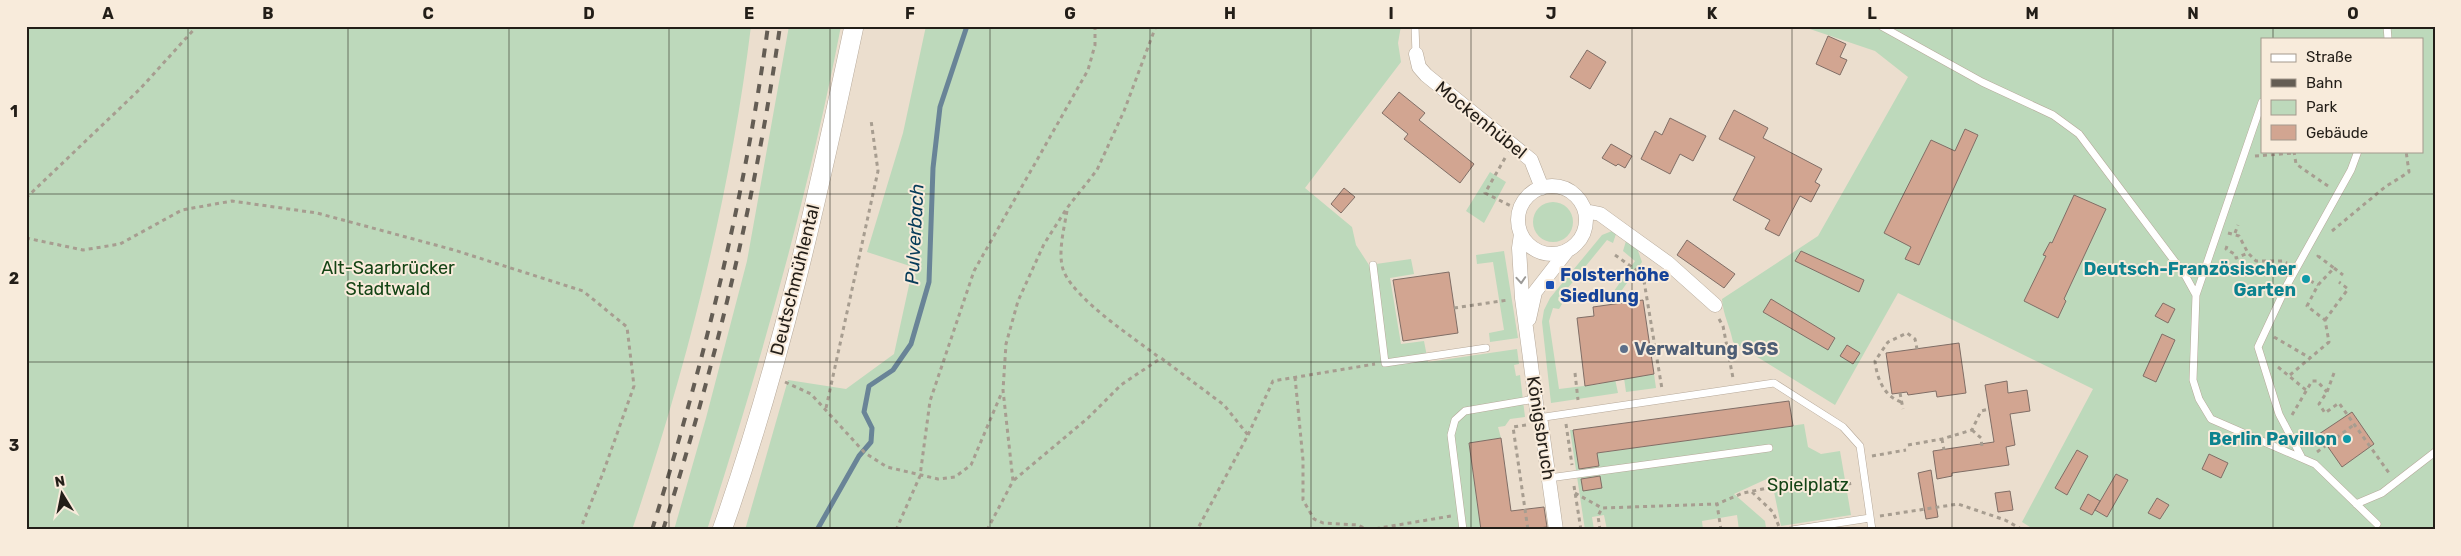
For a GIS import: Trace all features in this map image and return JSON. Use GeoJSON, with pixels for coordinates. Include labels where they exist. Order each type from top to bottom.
{"type":"FeatureCollection","features":[{"type":"Feature","properties":{"kind":"main road","name":"Deutschmühlental"},"geometry":{"type":"LineString","coordinates":[[722,530],[764,404],[836,118],[854,26]]}},
{"type":"Feature","properties":{"kind":"street","name":"Mockenhübel"},"geometry":{"type":"LineString","coordinates":[[1416,54],[1419,67],[1426,75],[1531,160],[1542,188]]}},
{"type":"Feature","properties":{"kind":"street"},"geometry":{"type":"LineString","coordinates":[[1520,210],[1532,193],[1542,188],[1552,186],[1573,193],[1580,201],[1584,211],[1600,214],[1668,264],[1715,305]]}},
{"type":"Feature","properties":{"kind":"street","name":"Königsbruch"},"geometry":{"type":"LineString","coordinates":[[1520,210],[1518,222],[1521,234],[1519,248],[1535,399],[1540,420],[1556,530]]}},
{"type":"Feature","properties":{"kind":"street","name":"Königsbruch"},"geometry":{"type":"LineString","coordinates":[[1527,327],[1535,292],[1542,280],[1581,238],[1586,220],[1584,211]]}},
{"type":"Feature","properties":{"kind":"street"},"geometry":{"type":"LineString","coordinates":[[1521,234],[1530,246],[1544,253],[1559,254],[1567,251]]}},
{"type":"Feature","properties":{"kind":"lane"},"geometry":{"type":"LineString","coordinates":[[1415,26],[1416,54]]}},
{"type":"Feature","properties":{"kind":"lane"},"geometry":{"type":"LineString","coordinates":[[1881,26],[1982,82],[2053,115],[2079,134],[2185,275],[2196,295]]}},
{"type":"Feature","properties":{"kind":"lane"},"geometry":{"type":"LineString","coordinates":[[2261,105],[2196,295],[2193,380],[2199,398],[2211,419],[2315,464],[2377,524]]}},
{"type":"Feature","properties":{"kind":"lane"},"geometry":{"type":"LineString","coordinates":[[2304,458],[2279,414],[2258,354],[2258,347],[2287,285],[2351,170],[2358,152]]}},
{"type":"Feature","properties":{"kind":"lane"},"geometry":{"type":"LineString","coordinates":[[1373,265],[1386,362],[1486,348]]}},
{"type":"Feature","properties":{"kind":"lane"},"geometry":{"type":"LineString","coordinates":[[1540,420],[1774,383],[1843,427],[1860,446],[1872,530]]}},
{"type":"Feature","properties":{"kind":"lane"},"geometry":{"type":"LineString","coordinates":[[1464,530],[1452,435],[1455,420],[1465,411],[1479,407],[1535,399]]}},
{"type":"Feature","properties":{"kind":"lane"},"geometry":{"type":"LineString","coordinates":[[1549,478],[1769,448]]}},
{"type":"Feature","properties":{"kind":"lane"},"geometry":{"type":"LineString","coordinates":[[2356,504],[2382,494],[2435,452]]}},
{"type":"Feature","properties":{"kind":"lane"},"geometry":{"type":"LineString","coordinates":[[1792,530],[1870,518]]}},
{"type":"Feature","properties":{"kind":"path"},"geometry":{"type":"LineString","coordinates":[[26,198],[140,89],[197,26]]}},
{"type":"Feature","properties":{"kind":"path"},"geometry":{"type":"LineString","coordinates":[[896,530],[920,476],[930,402],[974,271],[1088,70],[1095,45],[1095,26]]}},
{"type":"Feature","properties":{"kind":"path"},"geometry":{"type":"LineString","coordinates":[[1013,481],[1003,390],[1006,344],[1018,301],[1044,244],[1067,208],[1097,170],[1124,112],[1156,26]]}},
{"type":"Feature","properties":{"kind":"path"},"geometry":{"type":"LineString","coordinates":[[826,408],[878,171],[871,120]]}},
{"type":"Feature","properties":{"kind":"path"},"geometry":{"type":"LineString","coordinates":[[1512,145],[1485,193],[1520,210]]}},
{"type":"Feature","properties":{"kind":"path"},"geometry":{"type":"LineString","coordinates":[[2244,156],[2294,152],[2296,164],[2329,187]]}},
{"type":"Feature","properties":{"kind":"path"},"geometry":{"type":"LineString","coordinates":[[2320,228],[2330,233],[2385,187],[2409,172],[2406,152]]}},
{"type":"Feature","properties":{"kind":"path"},"geometry":{"type":"LineString","coordinates":[[26,238],[83,250],[111,246],[120,244],[182,210],[232,201],[317,213],[454,250],[583,292],[627,327],[634,386],[603,473],[580,530]]}},
{"type":"Feature","properties":{"kind":"path"},"geometry":{"type":"LineString","coordinates":[[1067,208],[1062,248],[1064,271],[1081,295],[1187,379],[1224,405],[1248,435]]}},
{"type":"Feature","properties":{"kind":"path"},"geometry":{"type":"LineString","coordinates":[[2238,225],[2226,249],[2236,258],[2248,253]]}},
{"type":"Feature","properties":{"kind":"path"},"geometry":{"type":"LineString","coordinates":[[2232,234],[2241,239],[2248,253],[2256,260],[2283,261]]}},
{"type":"Feature","properties":{"kind":"path"},"geometry":{"type":"LineString","coordinates":[[2322,248],[2318,256],[2343,275]]}},
{"type":"Feature","properties":{"kind":"path"},"geometry":{"type":"LineString","coordinates":[[1615,255],[1643,275],[1664,399]]}},
{"type":"Feature","properties":{"kind":"path"},"geometry":{"type":"LineString","coordinates":[[2290,375],[2330,342],[2326,320],[2306,306],[2318,285],[2334,268]]}},
{"type":"Feature","properties":{"kind":"path"},"geometry":{"type":"LineString","coordinates":[[1643,275],[1652,272]]}},
{"type":"Feature","properties":{"kind":"path"},"geometry":{"type":"LineString","coordinates":[[2326,320],[2348,289],[2339,282]]}},
{"type":"Feature","properties":{"kind":"path"},"geometry":{"type":"LineString","coordinates":[[1454,308],[1500,302]]}},
{"type":"Feature","properties":{"kind":"path"},"geometry":{"type":"LineString","coordinates":[[1715,305],[1716,314],[1722,326],[1735,389]]}},
{"type":"Feature","properties":{"kind":"path"},"geometry":{"type":"LineString","coordinates":[[2264,332],[2310,358]]}},
{"type":"Feature","properties":{"kind":"path"},"geometry":{"type":"LineString","coordinates":[[1902,402],[1890,398],[1882,386],[1875,361],[1888,342],[1907,333],[1915,339],[1917,349]]}},
{"type":"Feature","properties":{"kind":"path"},"geometry":{"type":"LineString","coordinates":[[2258,354],[2290,375],[2306,390]]}},
{"type":"Feature","properties":{"kind":"path"},"geometry":{"type":"LineString","coordinates":[[987,530],[1013,481],[1088,418],[1121,385],[1161,358]]}},
{"type":"Feature","properties":{"kind":"path"},"geometry":{"type":"LineString","coordinates":[[1197,530],[1248,435],[1273,381],[1386,362]]}},
{"type":"Feature","properties":{"kind":"path"},"geometry":{"type":"LineString","coordinates":[[2334,372],[2327,392],[2318,404],[2325,413],[2339,403],[2396,483]]}},
{"type":"Feature","properties":{"kind":"path"},"geometry":{"type":"LineString","coordinates":[[1575,373],[1578,399]]}},
{"type":"Feature","properties":{"kind":"path"},"geometry":{"type":"LineString","coordinates":[[1295,377],[1303,460],[1303,500],[1314,519],[1323,522],[1358,525],[1368,530],[1461,514]]}},
{"type":"Feature","properties":{"kind":"path"},"geometry":{"type":"LineString","coordinates":[[2285,426],[2306,390],[2315,380],[2327,392]]}},
{"type":"Feature","properties":{"kind":"path"},"geometry":{"type":"LineString","coordinates":[[784,382],[811,394],[826,408],[859,448],[887,467],[938,479],[955,476],[971,465],[1003,390]]}},
{"type":"Feature","properties":{"kind":"path"},"geometry":{"type":"LineString","coordinates":[[1900,393],[1903,409]]}},
{"type":"Feature","properties":{"kind":"path"},"geometry":{"type":"LineString","coordinates":[[1908,445],[1942,439],[1972,430],[1982,411],[1989,409]]}},
{"type":"Feature","properties":{"kind":"path"},"geometry":{"type":"LineString","coordinates":[[1528,530],[1513,427],[1540,420]]}},
{"type":"Feature","properties":{"kind":"path"},"geometry":{"type":"LineString","coordinates":[[2304,458],[2355,424]]}},
{"type":"Feature","properties":{"kind":"path"},"geometry":{"type":"LineString","coordinates":[[1972,430],[1981,438],[1982,447]]}},
{"type":"Feature","properties":{"kind":"path"},"geometry":{"type":"LineString","coordinates":[[1942,439],[1944,450]]}},
{"type":"Feature","properties":{"kind":"path"},"geometry":{"type":"LineString","coordinates":[[1862,457],[1906,450]]}},
{"type":"Feature","properties":{"kind":"path"},"geometry":{"type":"LineString","coordinates":[[1576,493],[1602,508],[1717,504],[1752,492],[1793,483],[1834,486],[1866,484]]}},
{"type":"Feature","properties":{"kind":"path"},"geometry":{"type":"LineString","coordinates":[[1752,492],[1773,512],[1780,530]]}},
{"type":"Feature","properties":{"kind":"path"},"geometry":{"type":"LineString","coordinates":[[1717,504],[1721,530]]}},
{"type":"Feature","properties":{"kind":"path"},"geometry":{"type":"LineString","coordinates":[[1870,518],[1958,504],[2005,520],[2023,530]]}},
{"type":"Feature","properties":{"kind":"path"},"geometry":{"type":"LineString","coordinates":[[1600,530],[1598,516],[1602,508]]}},
{"type":"Feature","properties":{"kind":"green space","name":"Alt-Saarbrücker Stadtwald"},"geometry":{"type":"Polygon","coordinates":[[[26,26],[751,26],[742,90],[719,218],[671,406],[632,530],[26,530],[26,26]]]}},
{"type":"Feature","properties":{"kind":"green space"},"geometry":{"type":"Polygon","coordinates":[[[789,26],[841,26],[814,154],[782,280],[707,530],[674,530],[706,418],[747,261],[789,26]]]}},
{"type":"Feature","properties":{"kind":"green space"},"geometry":{"type":"Polygon","coordinates":[[[926,26],[1401,26],[1398,43],[1401,62],[1305,188],[1352,227],[1356,245],[1369,265],[1411,259],[1414,274],[1390,278],[1401,344],[1424,341],[1428,362],[1517,349],[1519,364],[1514,365],[1516,376],[1520,375],[1525,417],[1510,419],[1505,426],[1498,427],[1501,438],[1469,443],[1481,530],[745,530],[788,380],[846,389],[894,354],[913,267],[867,252],[903,133],[926,26]]]}},
{"type":"Feature","properties":{"kind":"green space"},"geometry":{"type":"Polygon","coordinates":[[[1801,26],[2435,26],[2435,530],[2035,530],[2022,522],[2093,389],[1898,293],[1835,405],[1733,342],[1722,299],[1818,236],[1908,77],[1875,51],[1801,26]]]}},
{"type":"Feature","properties":{"kind":"green space"},"geometry":{"type":"Polygon","coordinates":[[[1490,172],[1506,182],[1484,223],[1466,211],[1490,172]]]}},
{"type":"Feature","properties":{"kind":"green space"},"geometry":{"type":"Polygon","coordinates":[[[1557,202],[1564,205],[1570,211],[1573,222],[1572,230],[1564,239],[1557,242],[1549,242],[1542,239],[1534,230],[1533,218],[1536,211],[1545,203],[1557,202]]]}},
{"type":"Feature","properties":{"kind":"green space"},"geometry":{"type":"Polygon","coordinates":[[[1612,231],[1616,234],[1613,243],[1607,240],[1558,300],[1562,304],[1559,309],[1553,308],[1549,321],[1559,389],[1600,384],[1615,379],[1618,393],[1551,403],[1542,322],[1544,310],[1550,298],[1602,235],[1612,231]]]}},
{"type":"Feature","properties":{"kind":"green space"},"geometry":{"type":"Polygon","coordinates":[[[1626,241],[1637,248],[1642,262],[1612,304],[1607,301],[1635,261],[1623,251],[1626,241]]]}},
{"type":"Feature","properties":{"kind":"green space"},"geometry":{"type":"Polygon","coordinates":[[[1504,251],[1518,338],[1490,342],[1489,333],[1504,330],[1493,262],[1477,264],[1476,255],[1504,251]]]}},
{"type":"Feature","properties":{"kind":"green space"},"geometry":{"type":"Polygon","coordinates":[[[1654,374],[1656,388],[1626,392],[1624,378],[1654,374]]]}},
{"type":"Feature","properties":{"kind":"green space","name":"Spielplatz"},"geometry":{"type":"Polygon","coordinates":[[[1804,424],[1808,447],[1821,454],[1840,451],[1851,515],[1781,526],[1771,477],[1734,494],[1765,521],[1766,528],[1739,530],[1737,515],[1702,521],[1703,530],[1607,530],[1604,515],[1592,517],[1594,530],[1585,530],[1570,430],[1573,430],[1577,456],[1804,424]]]}},
{"type":"Feature","properties":{"kind":"building"},"geometry":{"type":"Polygon","coordinates":[[[1828,36],[1846,44],[1840,57],[1847,60],[1840,75],[1816,64],[1828,36]]]}},
{"type":"Feature","properties":{"kind":"building"},"geometry":{"type":"Polygon","coordinates":[[[1587,50],[1606,62],[1590,89],[1570,77],[1587,50]]]}},
{"type":"Feature","properties":{"kind":"building"},"geometry":{"type":"Polygon","coordinates":[[[1399,92],[1425,113],[1419,120],[1474,164],[1460,183],[1404,139],[1408,134],[1382,113],[1399,92]]]}},
{"type":"Feature","properties":{"kind":"building"},"geometry":{"type":"Polygon","coordinates":[[[1734,110],[1768,128],[1763,138],[1822,169],[1815,182],[1820,185],[1811,202],[1800,196],[1779,236],[1765,229],[1770,220],[1733,200],[1755,157],[1719,139],[1734,110]]]}},
{"type":"Feature","properties":{"kind":"building"},"geometry":{"type":"Polygon","coordinates":[[[1670,118],[1706,136],[1693,161],[1680,154],[1670,174],[1641,159],[1655,131],[1662,135],[1670,118]]]}},
{"type":"Feature","properties":{"kind":"building"},"geometry":{"type":"Polygon","coordinates":[[[1965,129],[1978,135],[1919,265],[1905,259],[1911,247],[1884,233],[1931,140],[1955,151],[1965,129]]]}},
{"type":"Feature","properties":{"kind":"building"},"geometry":{"type":"Polygon","coordinates":[[[1611,144],[1632,156],[1625,168],[1618,164],[1616,166],[1602,158],[1611,144]]]}},
{"type":"Feature","properties":{"kind":"building"},"geometry":{"type":"Polygon","coordinates":[[[1344,188],[1355,197],[1341,213],[1331,204],[1344,188]]]}},
{"type":"Feature","properties":{"kind":"building"},"geometry":{"type":"Polygon","coordinates":[[[2074,195],[2106,209],[2064,299],[2066,301],[2058,318],[2024,301],[2046,256],[2043,255],[2050,242],[2052,243],[2074,195]]]}},
{"type":"Feature","properties":{"kind":"building"},"geometry":{"type":"Polygon","coordinates":[[[1687,240],[1735,274],[1724,288],[1677,255],[1687,240]]]}},
{"type":"Feature","properties":{"kind":"building"},"geometry":{"type":"Polygon","coordinates":[[[1801,251],[1864,280],[1859,292],[1795,261],[1801,251]]]}},
{"type":"Feature","properties":{"kind":"building"},"geometry":{"type":"Polygon","coordinates":[[[1449,272],[1458,333],[1403,341],[1393,280],[1449,272]]]}},
{"type":"Feature","properties":{"kind":"building"},"geometry":{"type":"Polygon","coordinates":[[[1771,299],[1835,338],[1828,350],[1763,312],[1771,299]]]}},
{"type":"Feature","properties":{"kind":"building","name":"Verwaltung SGS"},"geometry":{"type":"Polygon","coordinates":[[[1643,300],[1654,374],[1585,386],[1577,318],[1594,316],[1593,307],[1643,300]]]}},
{"type":"Feature","properties":{"kind":"building"},"geometry":{"type":"Polygon","coordinates":[[[2163,303],[2175,309],[2168,323],[2155,316],[2163,303]]]}},
{"type":"Feature","properties":{"kind":"building"},"geometry":{"type":"Polygon","coordinates":[[[2162,334],[2175,340],[2156,382],[2143,376],[2162,334]]]}},
{"type":"Feature","properties":{"kind":"building"},"geometry":{"type":"Polygon","coordinates":[[[1959,343],[1966,393],[1937,397],[1936,391],[1908,395],[1907,392],[1892,394],[1886,353],[1959,343]]]}},
{"type":"Feature","properties":{"kind":"building"},"geometry":{"type":"Polygon","coordinates":[[[1847,345],[1860,353],[1853,364],[1840,356],[1847,345]]]}},
{"type":"Feature","properties":{"kind":"building"},"geometry":{"type":"Polygon","coordinates":[[[2007,381],[2008,393],[2027,390],[2030,411],[2010,414],[2015,445],[2006,447],[2009,465],[1952,473],[1952,476],[1937,479],[1933,451],[1994,442],[1985,385],[2007,381]]]}},
{"type":"Feature","properties":{"kind":"building"},"geometry":{"type":"Polygon","coordinates":[[[1789,401],[1793,426],[1597,453],[1599,466],[1579,469],[1573,430],[1789,401]]]}},
{"type":"Feature","properties":{"kind":"building","name":"Berlin Pavillon"},"geometry":{"type":"Polygon","coordinates":[[[2352,412],[2374,444],[2342,467],[2319,434],[2352,412]]]}},
{"type":"Feature","properties":{"kind":"building"},"geometry":{"type":"Polygon","coordinates":[[[1501,438],[1511,511],[1544,507],[1547,527],[1522,530],[1481,530],[1469,443],[1501,438]]]}},
{"type":"Feature","properties":{"kind":"building"},"geometry":{"type":"Polygon","coordinates":[[[2077,450],[2088,456],[2067,495],[2055,488],[2077,450]]]}},
{"type":"Feature","properties":{"kind":"building"},"geometry":{"type":"Polygon","coordinates":[[[2209,454],[2228,463],[2221,478],[2202,469],[2209,454]]]}},
{"type":"Feature","properties":{"kind":"building"},"geometry":{"type":"Polygon","coordinates":[[[1931,470],[1938,517],[1926,519],[1918,473],[1931,470]]]}},
{"type":"Feature","properties":{"kind":"building"},"geometry":{"type":"Polygon","coordinates":[[[2116,474],[2128,480],[2107,517],[2095,510],[2116,474]]]}},
{"type":"Feature","properties":{"kind":"building"},"geometry":{"type":"Polygon","coordinates":[[[1600,476],[1602,488],[1583,491],[1581,479],[1600,476]]]}},
{"type":"Feature","properties":{"kind":"building"},"geometry":{"type":"Polygon","coordinates":[[[2010,491],[2013,510],[1998,512],[1995,493],[2010,491]]]}},
{"type":"Feature","properties":{"kind":"building"},"geometry":{"type":"Polygon","coordinates":[[[2088,494],[2100,501],[2092,515],[2080,509],[2088,494]]]}},
{"type":"Feature","properties":{"kind":"building"},"geometry":{"type":"Polygon","coordinates":[[[2157,498],[2169,505],[2160,519],[2148,513],[2157,498]]]}},
{"type":"Feature","properties":{"kind":"waterway","name":"Pulverbach"},"geometry":{"type":"LineString","coordinates":[[817,530],[859,456],[871,442],[872,428],[864,412],[869,386],[893,370],[911,344],[929,282],[933,168],[940,107],[967,26]]}},
{"type":"Feature","properties":{"kind":"railway"},"geometry":{"type":"LineString","coordinates":[[652,530],[705,343],[735,218],[759,90],[768,26]]}},
{"type":"Feature","properties":{"kind":"railway"},"geometry":{"type":"LineString","coordinates":[[663,530],[700,406],[732,281],[759,154],[780,26]]}},
{"type":"Feature","properties":{"kind":"place","name":"Deutsch-Französischer Garten"},"geometry":{"type":"Point","coordinates":[2306,279]}},
{"type":"Feature","properties":{"kind":"place","name":"Folsterhöhe Siedlung"},"geometry":{"type":"Point","coordinates":[1550,285]}},
{"type":"Feature","properties":{"kind":"place","name":"Verwaltung SGS"},"geometry":{"type":"Point","coordinates":[1624,349]}},
{"type":"Feature","properties":{"kind":"place","name":"Berlin Pavillon"},"geometry":{"type":"Point","coordinates":[2347,439]}}]}
